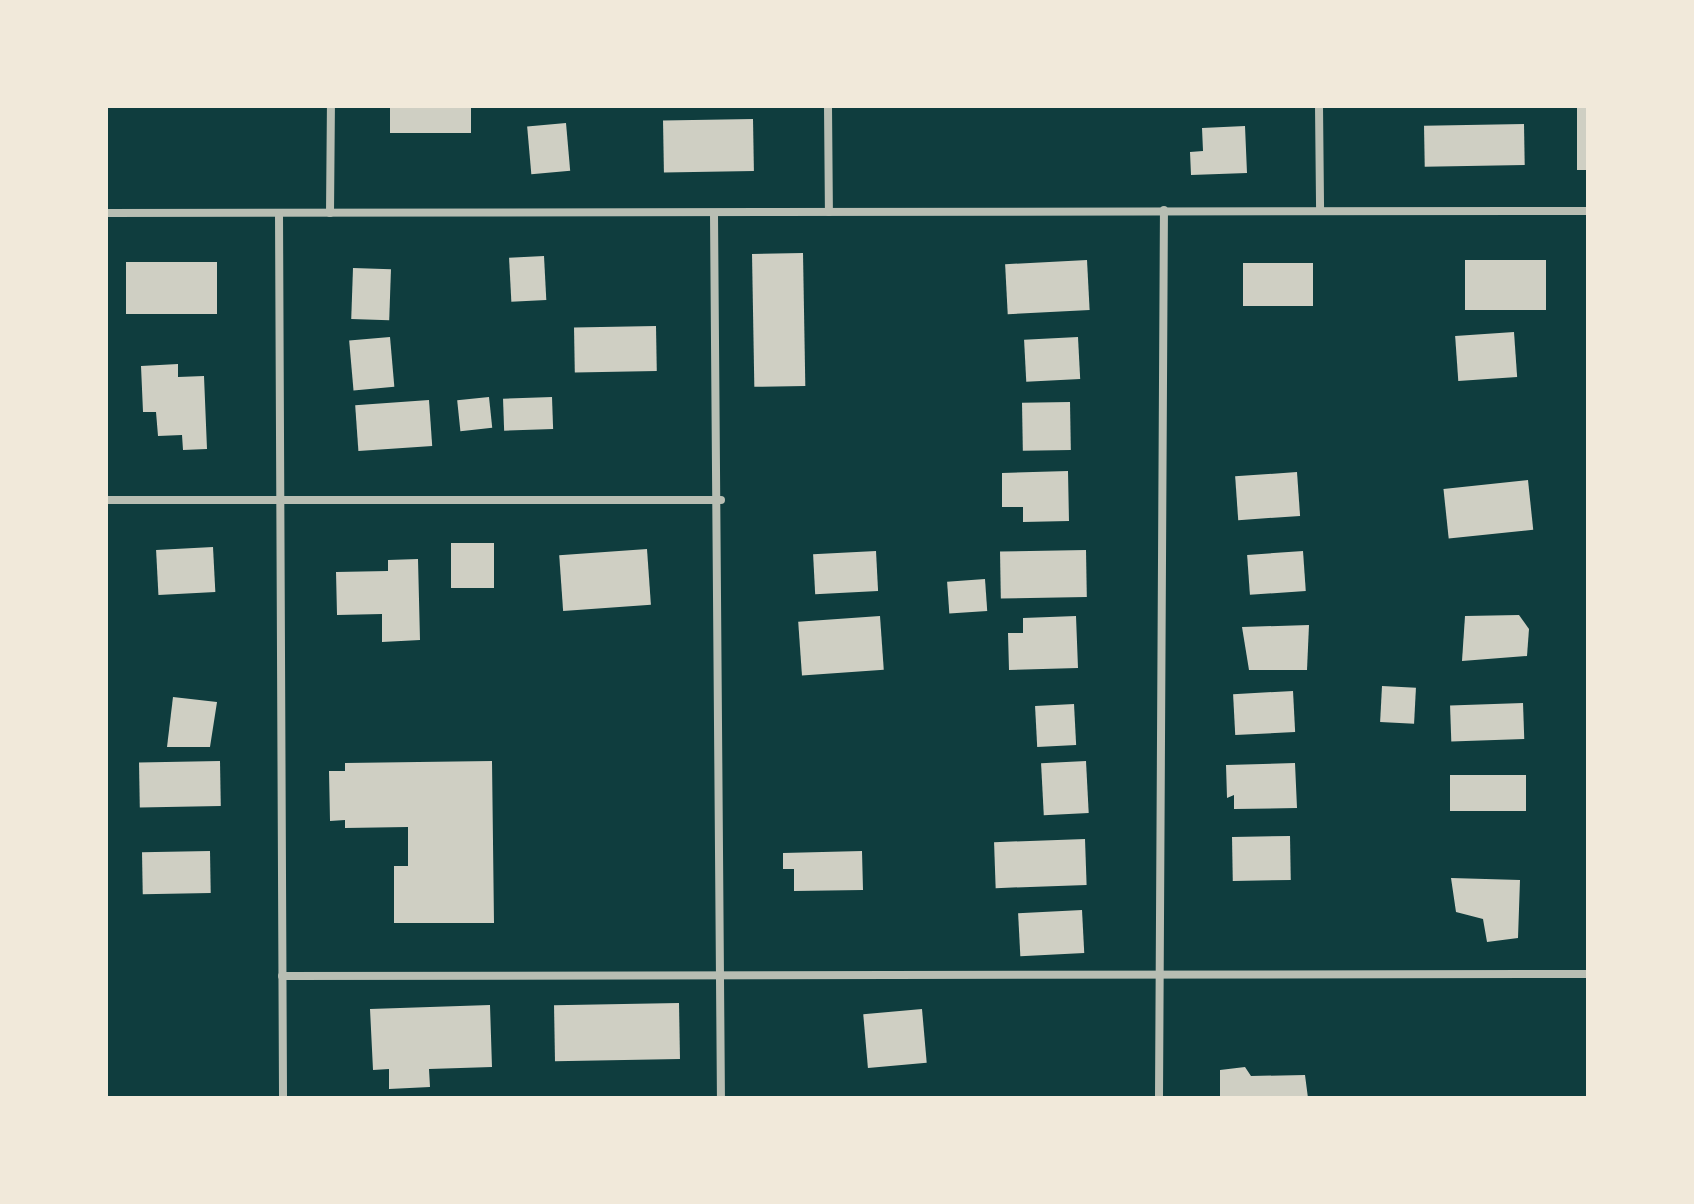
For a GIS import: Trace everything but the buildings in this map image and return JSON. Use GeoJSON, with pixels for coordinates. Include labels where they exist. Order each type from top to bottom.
{"type":"FeatureCollection","features":[{"type":"Feature","properties":{"kind":"street"},"geometry":{"type":"LineString","coordinates":[[330,213],[331,106]]}},
{"type":"Feature","properties":{"kind":"street"},"geometry":{"type":"LineString","coordinates":[[828,106],[829,212]]}},
{"type":"Feature","properties":{"kind":"street"},"geometry":{"type":"LineString","coordinates":[[1319,106],[1320,210]]}},
{"type":"Feature","properties":{"kind":"street"},"geometry":{"type":"LineString","coordinates":[[1159,1098],[1164,210]]}},
{"type":"Feature","properties":{"kind":"street"},"geometry":{"type":"LineString","coordinates":[[106,213],[1588,211]]}},
{"type":"Feature","properties":{"kind":"street"},"geometry":{"type":"LineString","coordinates":[[279,213],[277,499],[283,1098]]}},
{"type":"Feature","properties":{"kind":"street"},"geometry":{"type":"LineString","coordinates":[[714,214],[721,500],[721,1098]]}},
{"type":"Feature","properties":{"kind":"street"},"geometry":{"type":"LineString","coordinates":[[106,500],[721,500]]}},
{"type":"Feature","properties":{"kind":"street"},"geometry":{"type":"LineString","coordinates":[[282,976],[1158,972],[1588,974]]}}]}
